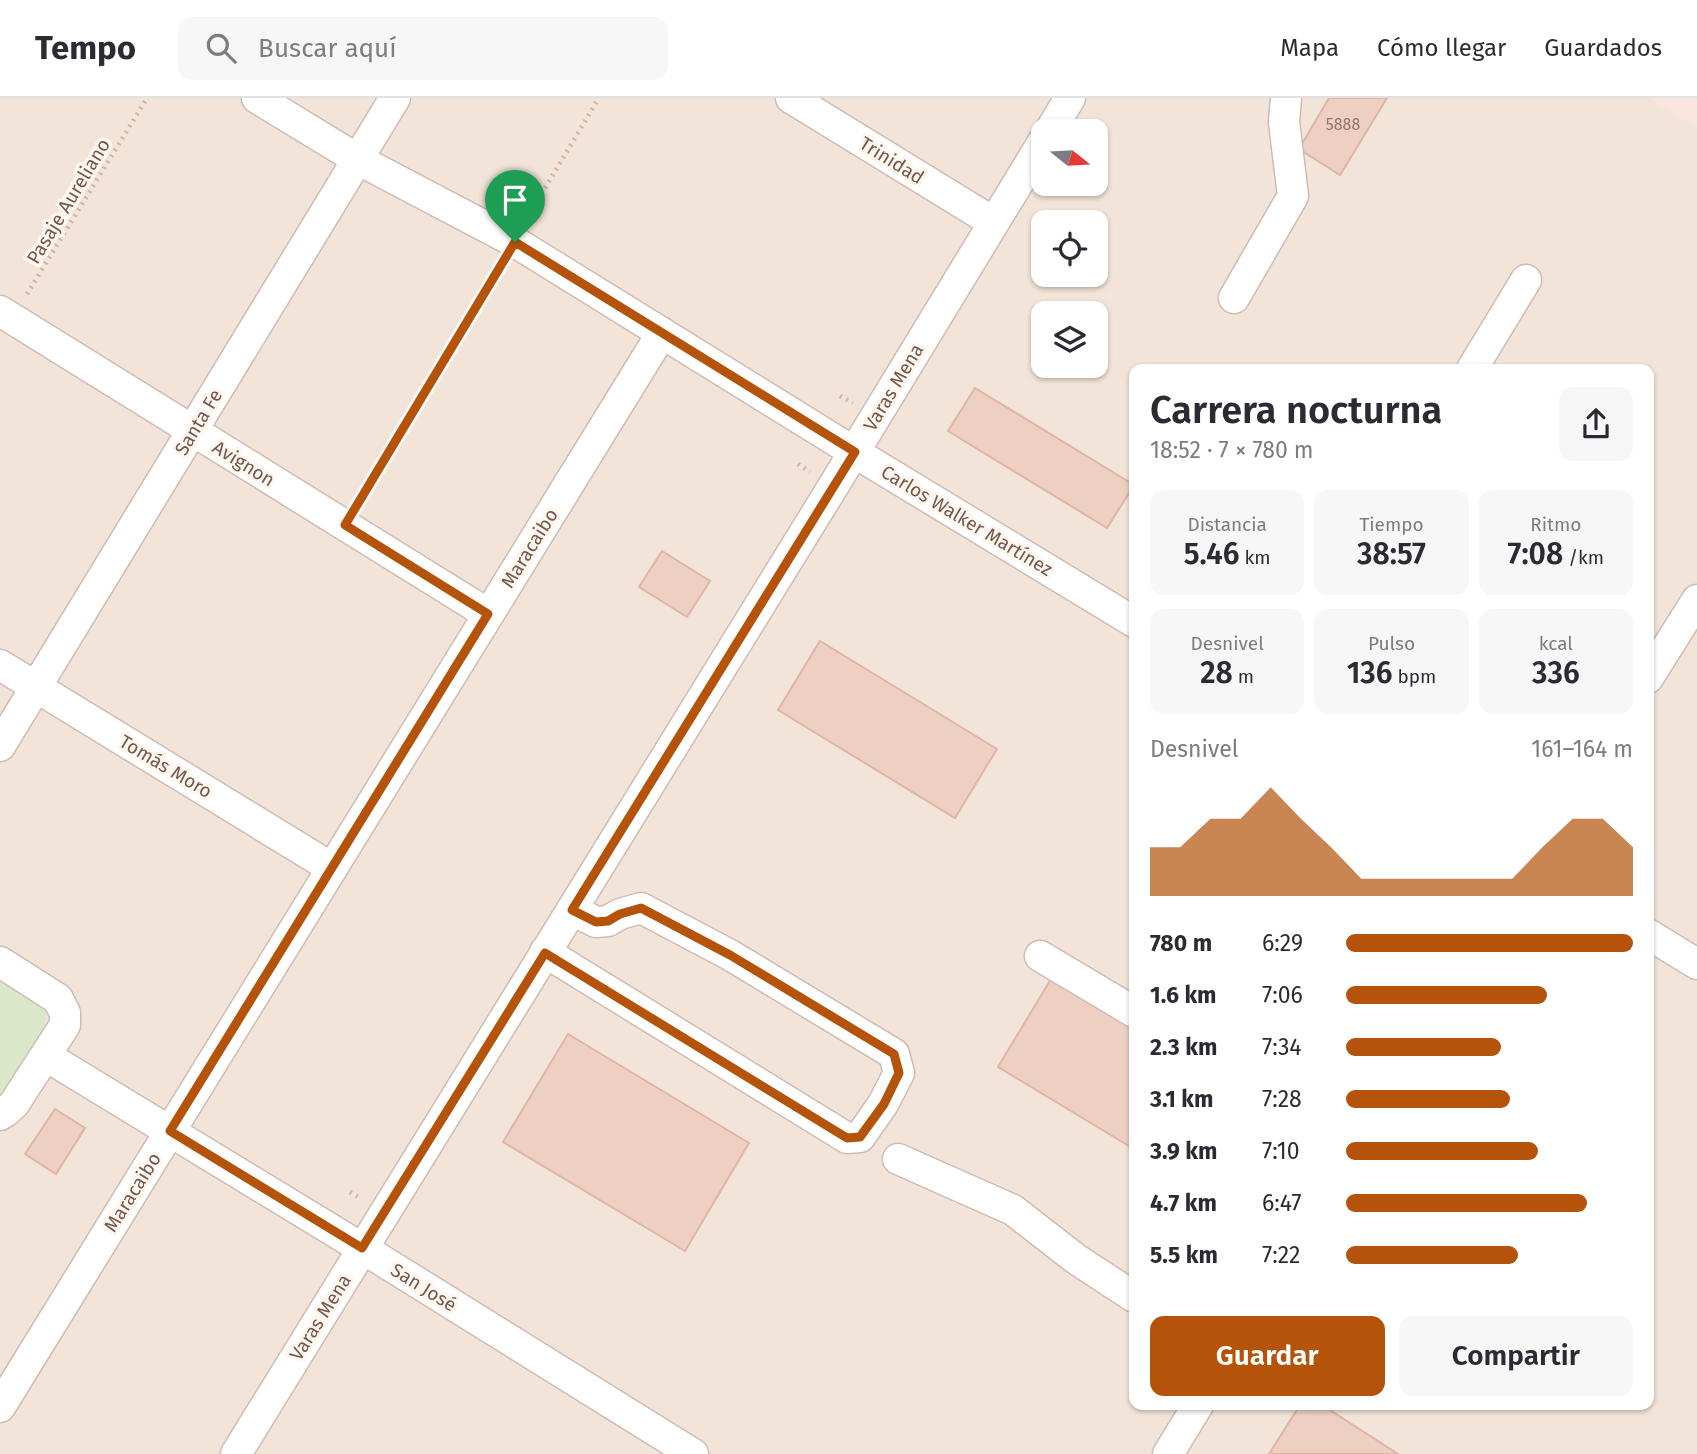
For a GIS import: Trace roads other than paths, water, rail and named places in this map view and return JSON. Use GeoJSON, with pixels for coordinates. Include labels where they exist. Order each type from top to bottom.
{"type":"FeatureCollection","features":[{"type":"Feature","properties":{"kind":"street","name":"Carlos Walker Martínez"},"geometry":{"type":"LineString","coordinates":[[257,98],[358,159],[515,242],[1129,619]]}},
{"type":"Feature","properties":{"kind":"street","name":"Santa Fe"},"geometry":{"type":"LineString","coordinates":[[0,746],[395,98]]}},
{"type":"Feature","properties":{"kind":"street","name":"Trinidad"},"geometry":{"type":"LineString","coordinates":[[791,98],[993,222]]}},
{"type":"Feature","properties":{"kind":"street"},"geometry":{"type":"LineString","coordinates":[[1057,119],[1070,98]]}},
{"type":"Feature","properties":{"kind":"street"},"geometry":{"type":"LineString","coordinates":[[1234,298],[1293,196],[1284,122],[1286,98]]}},
{"type":"Feature","properties":{"kind":"street","name":"Varas Mena"},"geometry":{"type":"LineString","coordinates":[[236,1454],[855,452],[1031,161]]}},
{"type":"Feature","properties":{"kind":"street"},"geometry":{"type":"LineString","coordinates":[[1475,364],[1526,280]]}},
{"type":"Feature","properties":{"kind":"street","name":"Avignon"},"geometry":{"type":"LineString","coordinates":[[6,314],[488,614]]}},
{"type":"Feature","properties":{"kind":"street","name":"Maracaibo"},"geometry":{"type":"LineString","coordinates":[[0,1407],[662,333]]}},
{"type":"Feature","properties":{"kind":"street"},"geometry":{"type":"LineString","coordinates":[[1654,668],[1697,600]]}},
{"type":"Feature","properties":{"kind":"street","name":"Tomás Moro"},"geometry":{"type":"LineString","coordinates":[[0,665],[331,868]]}},
{"type":"Feature","properties":{"kind":"street"},"geometry":{"type":"LineString","coordinates":[[545,953],[847,1138],[860,1137],[884,1104],[899,1073],[894,1054],[730,955],[641,908],[620,914],[608,921],[596,922],[572,910]]}},
{"type":"Feature","properties":{"kind":"street"},"geometry":{"type":"LineString","coordinates":[[1654,938],[1697,964]]}},
{"type":"Feature","properties":{"kind":"street"},"geometry":{"type":"LineString","coordinates":[[1040,956],[1129,1009]]}},
{"type":"Feature","properties":{"kind":"street"},"geometry":{"type":"LineString","coordinates":[[0,962],[54,995],[64,1008],[65,1025],[14,1104],[0,1115]]}},
{"type":"Feature","properties":{"kind":"street","name":"San José"},"geometry":{"type":"LineString","coordinates":[[46,1056],[693,1454]]}},
{"type":"Feature","properties":{"kind":"street"},"geometry":{"type":"LineString","coordinates":[[898,1159],[1013,1210],[1076,1259],[1129,1294]]}},
{"type":"Feature","properties":{"kind":"street"},"geometry":{"type":"LineString","coordinates":[[1168,1454],[1195,1410]]}}]}
